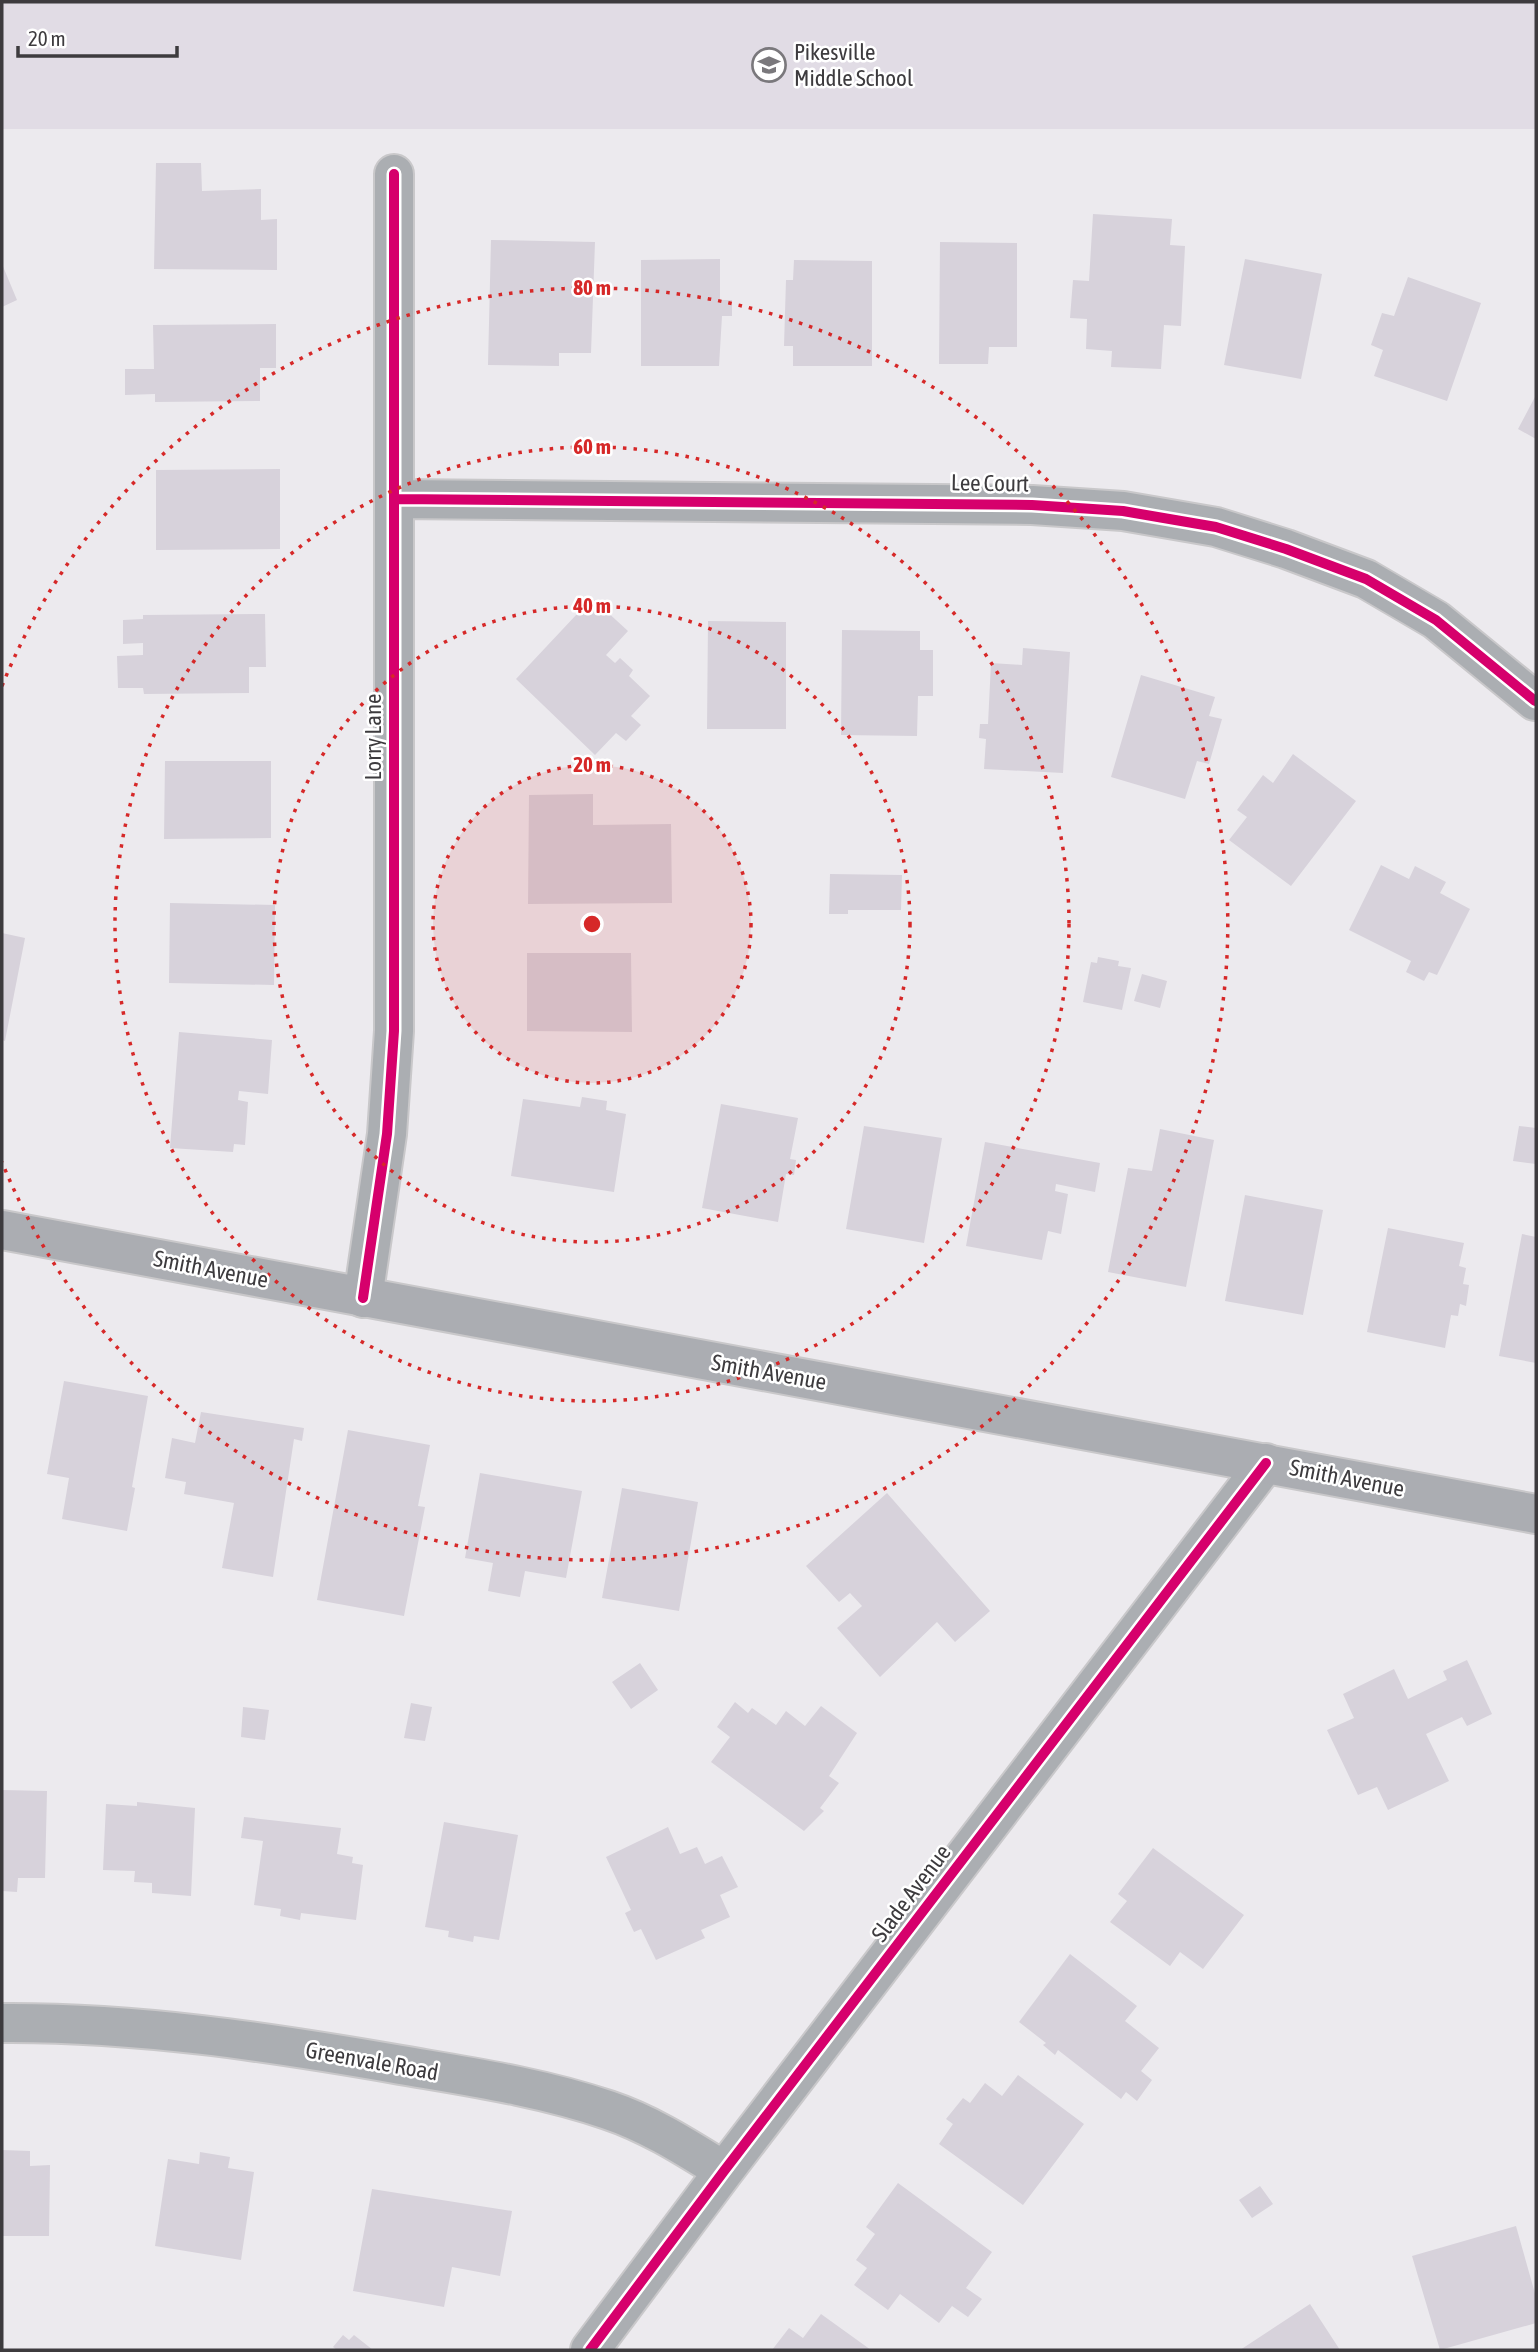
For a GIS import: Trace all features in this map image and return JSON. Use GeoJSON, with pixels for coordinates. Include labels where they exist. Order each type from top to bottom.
{"type":"FeatureCollection","features":[{"type":"Feature","properties":{"kind":"main road","name":"Smith Avenue"},"geometry":{"type":"LineString","coordinates":[[2,1230],[1536,1514]]}},
{"type":"Feature","properties":{"kind":"street","name":"Lorry Lane"},"geometry":{"type":"LineString","coordinates":[[363,1298],[387,1134],[394,1031],[394,174]]}},
{"type":"Feature","properties":{"kind":"street","name":"Lee Court"},"geometry":{"type":"LineString","coordinates":[[394,499],[1032,505],[1123,511],[1216,527],[1286,549],[1366,579],[1436,620],[1535,701]]}},
{"type":"Feature","properties":{"kind":"street","name":"Slade Avenue"},"geometry":{"type":"LineString","coordinates":[[590,2350],[1266,1462]]}},
{"type":"Feature","properties":{"kind":"street","name":"Greenvale Road"},"geometry":{"type":"LineString","coordinates":[[2,2022],[170,2030],[323,2052],[537,2089],[621,2115],[665,2135],[724,2171]]}},
{"type":"Feature","properties":{"kind":"shaded area","name":"Pikesville Middle School"},"geometry":{"type":"Polygon","coordinates":[[[2,2],[1536,2],[1536,129],[2,129],[2,2]]]}},
{"type":"Feature","properties":{"kind":"building"},"geometry":{"type":"Polygon","coordinates":[[[156,163],[201,163],[202,191],[261,189],[261,220],[277,219],[277,270],[154,269],[156,163]]]}},
{"type":"Feature","properties":{"kind":"building"},"geometry":{"type":"Polygon","coordinates":[[[1093,214],[1172,219],[1170,245],[1185,246],[1181,326],[1164,325],[1161,369],[1111,367],[1112,351],[1086,349],[1087,319],[1070,318],[1073,280],[1089,281],[1093,214]]]}},
{"type":"Feature","properties":{"kind":"building"},"geometry":{"type":"Polygon","coordinates":[[[491,240],[595,242],[591,353],[559,353],[559,366],[488,365],[491,240]]]}},
{"type":"Feature","properties":{"kind":"building"},"geometry":{"type":"Polygon","coordinates":[[[940,242],[1017,243],[1017,347],[989,347],[988,364],[939,364],[940,242]]]}},
{"type":"Feature","properties":{"kind":"building"},"geometry":{"type":"Polygon","coordinates":[[[720,259],[720,300],[732,300],[732,316],[722,316],[719,366],[641,366],[641,260],[720,259]]]}},
{"type":"Feature","properties":{"kind":"building"},"geometry":{"type":"Polygon","coordinates":[[[1245,259],[1322,274],[1301,379],[1224,365],[1245,259]]]}},
{"type":"Feature","properties":{"kind":"building"},"geometry":{"type":"Polygon","coordinates":[[[794,260],[872,261],[872,366],[793,366],[793,346],[784,346],[786,280],[793,280],[794,260]]]}},
{"type":"Feature","properties":{"kind":"building"},"geometry":{"type":"Polygon","coordinates":[[[2,264],[17,300],[2,307],[2,264]]]}},
{"type":"Feature","properties":{"kind":"building"},"geometry":{"type":"Polygon","coordinates":[[[1408,277],[1481,303],[1447,401],[1374,376],[1383,350],[1371,345],[1382,313],[1394,316],[1408,277]]]}},
{"type":"Feature","properties":{"kind":"building"},"geometry":{"type":"Polygon","coordinates":[[[276,324],[276,368],[260,368],[260,401],[155,402],[155,394],[125,395],[125,369],[154,369],[153,325],[276,324]]]}},
{"type":"Feature","properties":{"kind":"building"},"geometry":{"type":"Polygon","coordinates":[[[1536,395],[1536,439],[1518,429],[1536,395]]]}},
{"type":"Feature","properties":{"kind":"building"},"geometry":{"type":"Polygon","coordinates":[[[280,469],[280,549],[156,550],[156,470],[280,469]]]}},
{"type":"Feature","properties":{"kind":"building"},"geometry":{"type":"Polygon","coordinates":[[[592,598],[628,631],[606,655],[615,663],[620,658],[633,670],[629,676],[650,696],[631,716],[641,725],[626,741],[616,733],[595,755],[516,679],[592,598]]]}},
{"type":"Feature","properties":{"kind":"building"},"geometry":{"type":"Polygon","coordinates":[[[265,614],[266,667],[249,667],[249,693],[144,694],[143,688],[118,688],[117,656],[143,655],[143,643],[123,644],[123,620],[143,619],[143,615],[265,614]]]}},
{"type":"Feature","properties":{"kind":"building"},"geometry":{"type":"Polygon","coordinates":[[[708,621],[786,622],[786,729],[707,729],[708,621]]]}},
{"type":"Feature","properties":{"kind":"building"},"geometry":{"type":"Polygon","coordinates":[[[842,630],[920,631],[920,650],[933,650],[933,696],[918,696],[917,736],[841,735],[842,630]]]}},
{"type":"Feature","properties":{"kind":"building"},"geometry":{"type":"Polygon","coordinates":[[[1023,648],[1070,652],[1063,773],[984,769],[986,739],[979,738],[980,724],[988,724],[991,663],[1022,665],[1023,648]]]}},
{"type":"Feature","properties":{"kind":"building"},"geometry":{"type":"Polygon","coordinates":[[[1141,675],[1215,697],[1209,716],[1222,719],[1209,764],[1197,761],[1185,799],[1111,777],[1141,675]]]}},
{"type":"Feature","properties":{"kind":"building"},"geometry":{"type":"Polygon","coordinates":[[[1293,754],[1356,801],[1291,886],[1229,840],[1247,817],[1237,810],[1263,775],[1273,783],[1293,754]]]}},
{"type":"Feature","properties":{"kind":"building"},"geometry":{"type":"Polygon","coordinates":[[[165,761],[271,761],[271,838],[164,839],[165,761]]]}},
{"type":"Feature","properties":{"kind":"building"},"geometry":{"type":"Polygon","coordinates":[[[593,794],[593,825],[671,824],[672,903],[528,904],[529,795],[593,794]]]}},
{"type":"Feature","properties":{"kind":"building"},"geometry":{"type":"Polygon","coordinates":[[[1381,865],[1409,879],[1415,866],[1446,882],[1440,893],[1470,909],[1437,975],[1429,972],[1424,981],[1406,972],[1411,961],[1349,930],[1381,865]]]}},
{"type":"Feature","properties":{"kind":"building"},"geometry":{"type":"Polygon","coordinates":[[[830,874],[902,875],[901,910],[848,910],[848,914],[829,914],[830,874]]]}},
{"type":"Feature","properties":{"kind":"building"},"geometry":{"type":"Polygon","coordinates":[[[170,903],[275,905],[274,985],[169,983],[170,903]]]}},
{"type":"Feature","properties":{"kind":"building"},"geometry":{"type":"Polygon","coordinates":[[[2,933],[25,938],[5,1041],[2,1040],[2,933]]]}},
{"type":"Feature","properties":{"kind":"building"},"geometry":{"type":"Polygon","coordinates":[[[527,953],[631,953],[632,1032],[527,1031],[527,953]]]}},
{"type":"Feature","properties":{"kind":"building"},"geometry":{"type":"Polygon","coordinates":[[[1098,957],[1119,961],[1118,966],[1131,968],[1122,1010],[1083,1002],[1091,962],[1097,963],[1098,957]]]}},
{"type":"Feature","properties":{"kind":"building"},"geometry":{"type":"Polygon","coordinates":[[[1142,974],[1167,981],[1160,1008],[1134,1001],[1142,974]]]}},
{"type":"Feature","properties":{"kind":"building"},"geometry":{"type":"Polygon","coordinates":[[[179,1032],[272,1040],[268,1094],[239,1091],[238,1100],[248,1102],[245,1145],[234,1144],[233,1152],[170,1148],[179,1032]]]}},
{"type":"Feature","properties":{"kind":"building"},"geometry":{"type":"Polygon","coordinates":[[[582,1097],[607,1101],[606,1110],[626,1114],[614,1192],[511,1176],[523,1099],[580,1107],[582,1097]]]}},
{"type":"Feature","properties":{"kind":"building"},"geometry":{"type":"Polygon","coordinates":[[[721,1104],[798,1118],[790,1159],[796,1160],[794,1175],[786,1174],[778,1222],[702,1208],[721,1104]]]}},
{"type":"Feature","properties":{"kind":"building"},"geometry":{"type":"Polygon","coordinates":[[[864,1126],[942,1138],[924,1243],[846,1229],[864,1126]]]}},
{"type":"Feature","properties":{"kind":"building"},"geometry":{"type":"Polygon","coordinates":[[[1519,1126],[1536,1128],[1536,1164],[1513,1161],[1519,1126]]]}},
{"type":"Feature","properties":{"kind":"building"},"geometry":{"type":"Polygon","coordinates":[[[1160,1129],[1214,1140],[1186,1287],[1108,1272],[1128,1168],[1152,1171],[1160,1129]]]}},
{"type":"Feature","properties":{"kind":"building"},"geometry":{"type":"Polygon","coordinates":[[[985,1142],[1100,1163],[1095,1192],[1056,1184],[1055,1191],[1068,1194],[1061,1234],[1048,1231],[1042,1260],[966,1246],[985,1142]]]}},
{"type":"Feature","properties":{"kind":"building"},"geometry":{"type":"Polygon","coordinates":[[[1245,1195],[1323,1210],[1303,1315],[1225,1301],[1245,1195]]]}},
{"type":"Feature","properties":{"kind":"building"},"geometry":{"type":"Polygon","coordinates":[[[1388,1228],[1464,1243],[1459,1266],[1466,1268],[1463,1284],[1469,1285],[1466,1306],[1460,1304],[1458,1316],[1451,1315],[1445,1348],[1367,1332],[1388,1228]]]}},
{"type":"Feature","properties":{"kind":"building"},"geometry":{"type":"Polygon","coordinates":[[[1522,1234],[1536,1237],[1536,1363],[1499,1356],[1522,1234]]]}},
{"type":"Feature","properties":{"kind":"building"},"geometry":{"type":"Polygon","coordinates":[[[64,1381],[148,1396],[127,1531],[62,1519],[69,1478],[47,1474],[64,1381]]]}},
{"type":"Feature","properties":{"kind":"building"},"geometry":{"type":"Polygon","coordinates":[[[201,1412],[304,1428],[302,1441],[294,1439],[273,1577],[222,1568],[234,1503],[184,1494],[186,1482],[165,1478],[172,1438],[195,1443],[201,1412]]]}},
{"type":"Feature","properties":{"kind":"building"},"geometry":{"type":"Polygon","coordinates":[[[348,1430],[430,1445],[418,1506],[425,1507],[404,1616],[317,1600],[348,1430]]]}},
{"type":"Feature","properties":{"kind":"building"},"geometry":{"type":"Polygon","coordinates":[[[480,1473],[582,1491],[566,1578],[525,1571],[520,1597],[488,1591],[493,1563],[465,1558],[480,1473]]]}},
{"type":"Feature","properties":{"kind":"building"},"geometry":{"type":"Polygon","coordinates":[[[622,1488],[698,1502],[679,1611],[602,1598],[622,1488]]]}},
{"type":"Feature","properties":{"kind":"building"},"geometry":{"type":"Polygon","coordinates":[[[887,1493],[990,1611],[955,1642],[937,1622],[880,1677],[837,1628],[862,1606],[850,1593],[839,1602],[806,1566],[887,1493]]]}},
{"type":"Feature","properties":{"kind":"building"},"geometry":{"type":"Polygon","coordinates":[[[1467,1660],[1492,1714],[1467,1726],[1462,1717],[1426,1734],[1449,1781],[1388,1810],[1377,1787],[1358,1795],[1327,1730],[1354,1718],[1343,1694],[1394,1669],[1408,1699],[1447,1680],[1443,1671],[1467,1660]]]}},
{"type":"Feature","properties":{"kind":"building"},"geometry":{"type":"Polygon","coordinates":[[[640,1663],[658,1690],[631,1709],[612,1682],[640,1663]]]}},
{"type":"Feature","properties":{"kind":"building"},"geometry":{"type":"Polygon","coordinates":[[[735,1702],[748,1713],[752,1708],[776,1725],[786,1711],[805,1726],[821,1706],[857,1733],[829,1776],[839,1783],[820,1808],[824,1811],[804,1831],[711,1762],[730,1737],[717,1727],[735,1702]]]}},
{"type":"Feature","properties":{"kind":"building"},"geometry":{"type":"Polygon","coordinates":[[[411,1703],[432,1707],[425,1741],[404,1738],[411,1703]]]}},
{"type":"Feature","properties":{"kind":"building"},"geometry":{"type":"Polygon","coordinates":[[[243,1707],[269,1710],[265,1740],[241,1737],[243,1707]]]}},
{"type":"Feature","properties":{"kind":"building"},"geometry":{"type":"Polygon","coordinates":[[[2,1790],[47,1791],[45,1878],[18,1878],[17,1892],[2,1891],[2,1790]]]}},
{"type":"Feature","properties":{"kind":"building"},"geometry":{"type":"Polygon","coordinates":[[[137,1802],[195,1808],[191,1896],[152,1893],[152,1883],[134,1882],[135,1871],[103,1870],[106,1804],[137,1806],[137,1802]]]}},
{"type":"Feature","properties":{"kind":"building"},"geometry":{"type":"Polygon","coordinates":[[[244,1817],[341,1828],[337,1854],[353,1857],[352,1863],[363,1865],[356,1920],[301,1913],[300,1920],[280,1916],[281,1909],[254,1905],[263,1841],[241,1838],[244,1817]]]}},
{"type":"Feature","properties":{"kind":"building"},"geometry":{"type":"Polygon","coordinates":[[[444,1822],[518,1835],[499,1940],[474,1936],[473,1942],[448,1937],[449,1931],[425,1927],[444,1822]]]}},
{"type":"Feature","properties":{"kind":"building"},"geometry":{"type":"Polygon","coordinates":[[[668,1827],[680,1854],[697,1847],[705,1864],[722,1856],[738,1887],[720,1895],[730,1917],[701,1930],[705,1938],[656,1960],[641,1929],[634,1932],[625,1913],[631,1910],[606,1857],[668,1827]]]}},
{"type":"Feature","properties":{"kind":"building"},"geometry":{"type":"Polygon","coordinates":[[[1153,1848],[1244,1915],[1203,1969],[1180,1952],[1170,1966],[1110,1922],[1127,1901],[1118,1894],[1153,1848]]]}},
{"type":"Feature","properties":{"kind":"building"},"geometry":{"type":"Polygon","coordinates":[[[1070,1954],[1137,2006],[1125,2021],[1159,2048],[1141,2071],[1152,2080],[1137,2101],[1126,2092],[1121,2099],[1058,2050],[1055,2055],[1043,2045],[1046,2043],[1019,2022],[1070,1954]]]}},
{"type":"Feature","properties":{"kind":"building"},"geometry":{"type":"Polygon","coordinates":[[[1018,2075],[1084,2124],[1023,2205],[939,2144],[953,2124],[946,2119],[963,2098],[970,2103],[985,2083],[1002,2096],[1018,2075]]]}},
{"type":"Feature","properties":{"kind":"building"},"geometry":{"type":"Polygon","coordinates":[[[2,2150],[30,2151],[30,2166],[50,2165],[49,2236],[2,2236],[2,2150]]]}},
{"type":"Feature","properties":{"kind":"building"},"geometry":{"type":"Polygon","coordinates":[[[200,2152],[230,2157],[228,2168],[254,2172],[241,2260],[155,2246],[168,2159],[199,2164],[200,2152]]]}},
{"type":"Feature","properties":{"kind":"building"},"geometry":{"type":"Polygon","coordinates":[[[898,2183],[992,2252],[966,2288],[982,2299],[968,2317],[952,2306],[939,2323],[900,2294],[888,2310],[854,2285],[867,2268],[856,2260],[875,2234],[866,2227],[898,2183]]]}},
{"type":"Feature","properties":{"kind":"building"},"geometry":{"type":"Polygon","coordinates":[[[1260,2186],[1273,2204],[1252,2218],[1239,2200],[1260,2186]]]}},
{"type":"Feature","properties":{"kind":"building"},"geometry":{"type":"Polygon","coordinates":[[[372,2189],[512,2211],[500,2276],[452,2267],[444,2307],[353,2291],[372,2189]]]}},
{"type":"Feature","properties":{"kind":"building"},"geometry":{"type":"Polygon","coordinates":[[[1516,2226],[1536,2297],[1536,2323],[1440,2350],[1412,2256],[1516,2226]]]}},
{"type":"Feature","properties":{"kind":"building"},"geometry":{"type":"Polygon","coordinates":[[[1310,2304],[1340,2350],[1240,2350],[1310,2304]]]}},
{"type":"Feature","properties":{"kind":"building"},"geometry":{"type":"Polygon","coordinates":[[[821,2314],[871,2350],[772,2350],[789,2328],[803,2338],[821,2314]]]}},
{"type":"Feature","properties":{"kind":"building"},"geometry":{"type":"Polygon","coordinates":[[[343,2335],[349,2340],[354,2335],[373,2350],[337,2350],[333,2347],[343,2335]]]}},
{"type":"Feature","properties":{"kind":"cycle path"},"geometry":{"type":"LineString","coordinates":[[363,1298],[387,1134],[394,1031],[394,174]]}},
{"type":"Feature","properties":{"kind":"cycle path"},"geometry":{"type":"LineString","coordinates":[[394,499],[1032,505],[1123,511],[1216,527],[1286,549],[1366,579],[1436,620],[1535,701]]}},
{"type":"Feature","properties":{"kind":"cycle path"},"geometry":{"type":"LineString","coordinates":[[590,2350],[1266,1463]]}},
{"type":"Feature","properties":{"kind":"place","name":"Pikesville Middle School"},"geometry":{"type":"Point","coordinates":[769,65]}}]}
